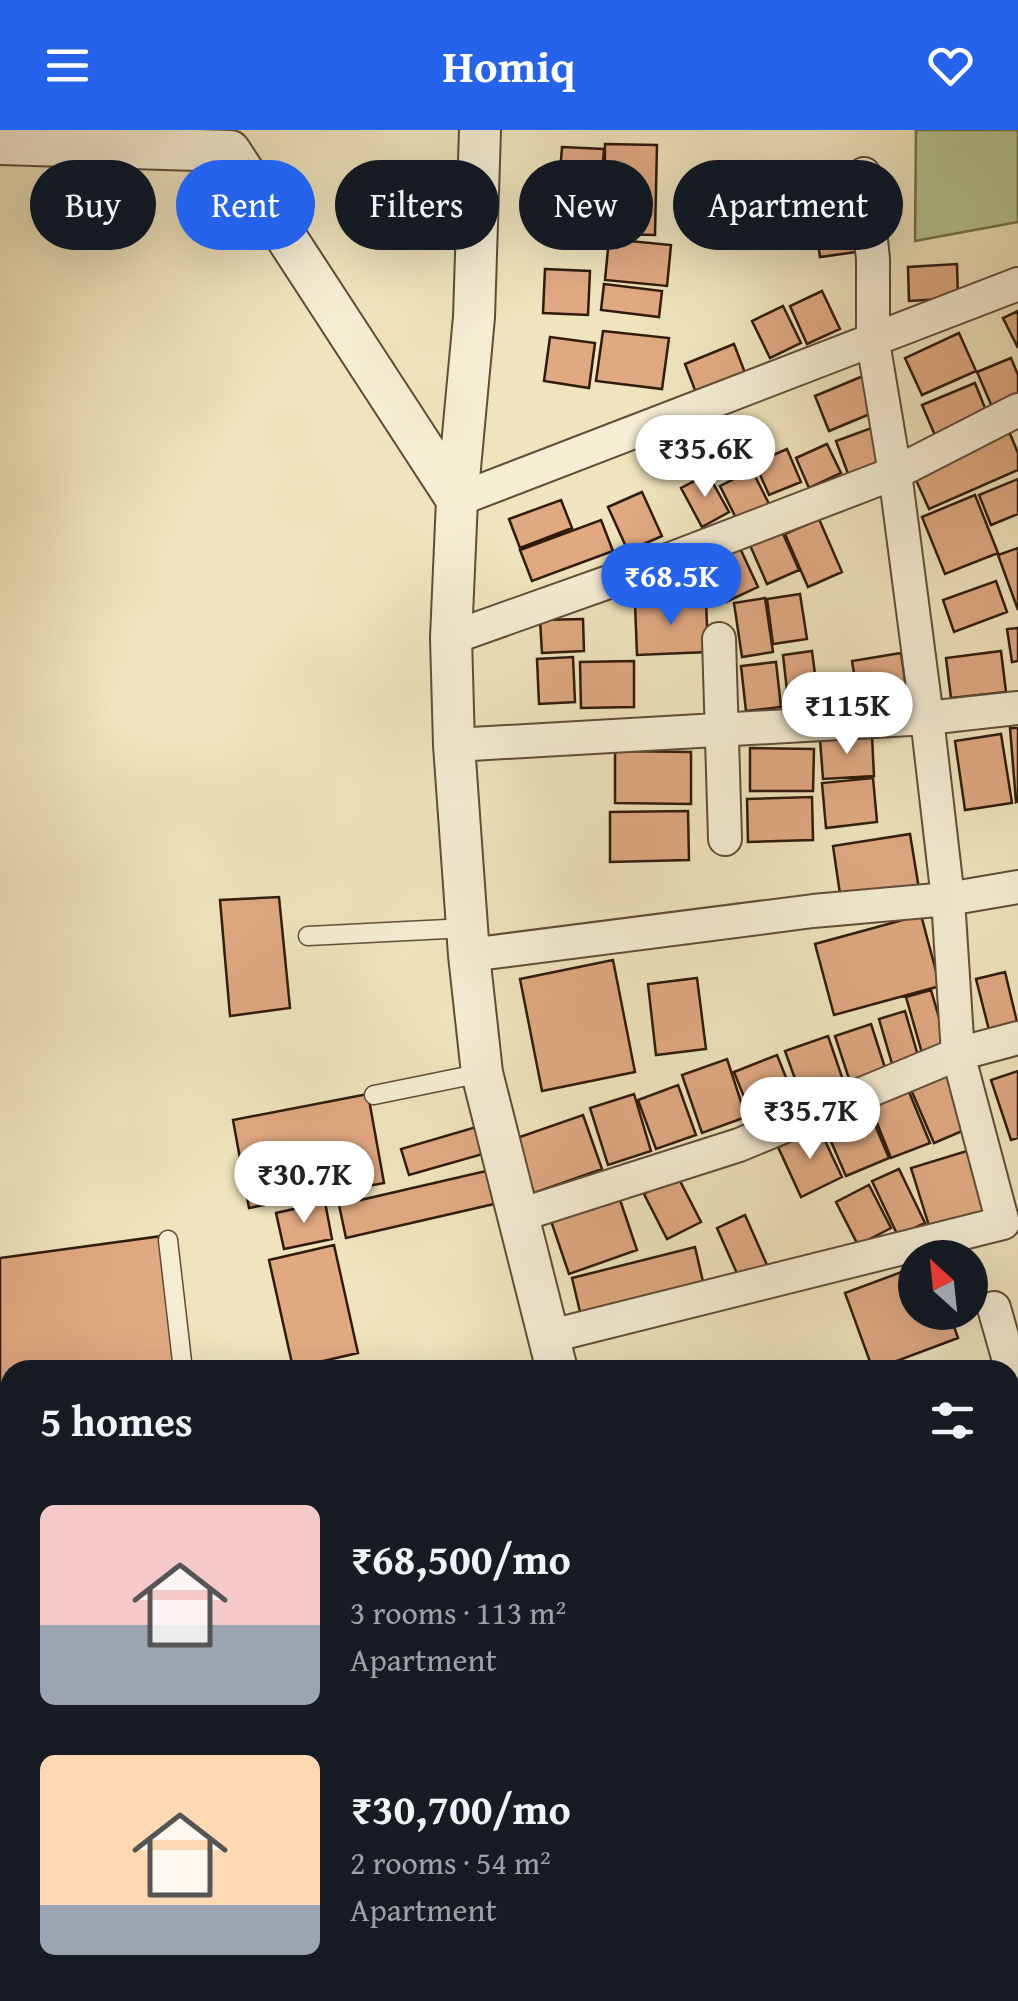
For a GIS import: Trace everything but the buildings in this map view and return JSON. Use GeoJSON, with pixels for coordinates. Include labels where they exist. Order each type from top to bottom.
{"type":"FeatureCollection","features":[{"type":"Feature","properties":{"kind":"street"},"geometry":{"type":"LineString","coordinates":[[480,130],[474,318],[457,500],[451,638],[454,744],[482,1073],[552,1354],[1003,1223],[958,1054],[948,899],[927,718],[895,473],[873,342],[872,250]]}},
{"type":"Feature","properties":{"kind":"street"},"geometry":{"type":"LineString","coordinates":[[0,144],[230,151],[457,500]]}},
{"type":"Feature","properties":{"kind":"street"},"geometry":{"type":"LineString","coordinates":[[457,500],[1018,284]]}},
{"type":"Feature","properties":{"kind":"street"},"geometry":{"type":"LineString","coordinates":[[451,638],[895,473],[1018,410]]}},
{"type":"Feature","properties":{"kind":"street"},"geometry":{"type":"LineString","coordinates":[[719,639],[726,839]]}},
{"type":"Feature","properties":{"kind":"street"},"geometry":{"type":"LineString","coordinates":[[454,744],[927,718],[1018,708]]}},
{"type":"Feature","properties":{"kind":"street"},"geometry":{"type":"LineString","coordinates":[[468,942],[948,899],[1018,887]]}},
{"type":"Feature","properties":{"kind":"street"},"geometry":{"type":"LineString","coordinates":[[520,1215],[739,1146],[958,1054],[1018,1038]]}},
{"type":"Feature","properties":{"kind":"street"},"geometry":{"type":"LineString","coordinates":[[994,1308],[1009,1360]]}},
{"type":"Feature","properties":{"kind":"lane"},"geometry":{"type":"LineString","coordinates":[[308,936],[468,942]]}},
{"type":"Feature","properties":{"kind":"lane"},"geometry":{"type":"LineString","coordinates":[[374,1095],[482,1073]]}},
{"type":"Feature","properties":{"kind":"lane"},"geometry":{"type":"LineString","coordinates":[[168,1240],[182,1360]]}},
{"type":"Feature","properties":{"kind":"green space"},"geometry":{"type":"Polygon","coordinates":[[[916,130],[1018,130],[1018,222],[915,241],[916,130]]]}}]}
